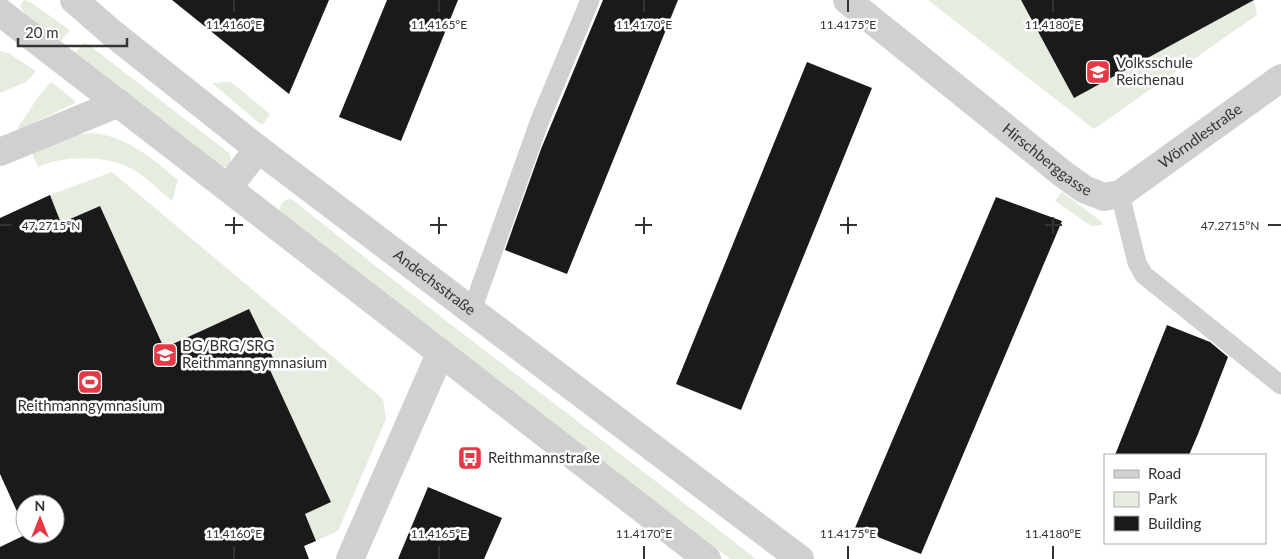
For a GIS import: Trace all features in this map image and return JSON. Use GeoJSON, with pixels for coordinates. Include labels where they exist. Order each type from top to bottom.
{"type":"FeatureCollection","features":[{"type":"Feature","properties":{"kind":"street","name":"Andechsstraße"},"geometry":{"type":"LineString","coordinates":[[74,0],[112,33],[258,149],[800,559]]}},
{"type":"Feature","properties":{"kind":"street","name":"Hirschberggasse"},"geometry":{"type":"LineString","coordinates":[[847,0],[1084,189],[1104,196],[1120,194]]}},
{"type":"Feature","properties":{"kind":"street"},"geometry":{"type":"LineString","coordinates":[[0,12],[707,559]]}},
{"type":"Feature","properties":{"kind":"street","name":"Wörndlestraße"},"geometry":{"type":"LineString","coordinates":[[1120,194],[1281,78]]}},
{"type":"Feature","properties":{"kind":"street"},"geometry":{"type":"LineString","coordinates":[[0,152],[119,103]]}},
{"type":"Feature","properties":{"kind":"street"},"geometry":{"type":"LineString","coordinates":[[228,188],[258,149]]}},
{"type":"Feature","properties":{"kind":"street"},"geometry":{"type":"LineString","coordinates":[[350,559],[440,354]]}},
{"type":"Feature","properties":{"kind":"lane"},"geometry":{"type":"LineString","coordinates":[[472,310],[540,120],[590,0]]}},
{"type":"Feature","properties":{"kind":"lane"},"geometry":{"type":"LineString","coordinates":[[1120,194],[1136,263],[1144,275],[1281,385]]}},
{"type":"Feature","properties":{"kind":"green space"},"geometry":{"type":"Polygon","coordinates":[[[24,0],[30,2],[70,30],[60,42],[28,17],[20,6],[24,0]]]}},
{"type":"Feature","properties":{"kind":"green space","name":"Volksschule Reichenau"},"geometry":{"type":"Polygon","coordinates":[[[928,0],[1031,0],[1167,18],[1180,40],[1254,0],[1257,15],[1094,129],[928,0]]]}},
{"type":"Feature","properties":{"kind":"green space"},"geometry":{"type":"Polygon","coordinates":[[[85,42],[229,153],[231,157],[230,166],[219,165],[74,54],[85,42]]]}},
{"type":"Feature","properties":{"kind":"green space"},"geometry":{"type":"Polygon","coordinates":[[[0,51],[8,53],[36,71],[26,82],[0,93],[0,51]]]}},
{"type":"Feature","properties":{"kind":"green space"},"geometry":{"type":"Polygon","coordinates":[[[51,82],[74,100],[75,103],[19,130],[18,127],[51,82]]]}},
{"type":"Feature","properties":{"kind":"green space"},"geometry":{"type":"Polygon","coordinates":[[[231,82],[270,114],[263,124],[259,123],[212,83],[231,82]]]}},
{"type":"Feature","properties":{"kind":"green space"},"geometry":{"type":"Polygon","coordinates":[[[92,133],[116,139],[138,149],[178,180],[172,201],[138,173],[116,162],[81,158],[47,163],[38,167],[31,151],[74,135],[92,133]]]}},
{"type":"Feature","properties":{"kind":"green space"},"geometry":{"type":"Polygon","coordinates":[[[112,172],[383,399],[386,419],[338,531],[316,541],[305,514],[331,502],[292,417],[228,446],[206,399],[277,366],[249,309],[164,348],[100,206],[61,223],[50,195],[112,172]]]}},
{"type":"Feature","properties":{"kind":"green space"},"geometry":{"type":"Polygon","coordinates":[[[1062,192],[1102,222],[1102,225],[1091,226],[1055,201],[1062,192]]]}},
{"type":"Feature","properties":{"kind":"green space"},"geometry":{"type":"Polygon","coordinates":[[[289,199],[293,200],[756,559],[730,559],[578,443],[280,212],[282,203],[289,199]]]}},
{"type":"Feature","properties":{"kind":"building"},"geometry":{"type":"Polygon","coordinates":[[[172,0],[329,0],[289,94],[172,0]]]}},
{"type":"Feature","properties":{"kind":"building"},"geometry":{"type":"Polygon","coordinates":[[[387,0],[458,0],[401,141],[339,117],[387,0]]]}},
{"type":"Feature","properties":{"kind":"building"},"geometry":{"type":"Polygon","coordinates":[[[603,0],[678,0],[567,274],[505,250],[541,149],[603,0]]]}},
{"type":"Feature","properties":{"kind":"building"},"geometry":{"type":"Polygon","coordinates":[[[1021,0],[1254,0],[1074,98],[1021,0]]]}},
{"type":"Feature","properties":{"kind":"building"},"geometry":{"type":"Polygon","coordinates":[[[807,62],[872,88],[741,410],[676,384],[807,62]]]}},
{"type":"Feature","properties":{"kind":"building","name":"BG/BRG/SRG Reithmanngymnasium"},"geometry":{"type":"Polygon","coordinates":[[[50,195],[61,223],[100,206],[164,348],[249,309],[277,366],[270,370],[331,502],[305,514],[316,541],[304,546],[309,559],[0,559],[0,547],[15,540],[15,544],[65,544],[65,494],[15,494],[15,507],[0,474],[0,218],[50,195]]]}},
{"type":"Feature","properties":{"kind":"building"},"geometry":{"type":"Polygon","coordinates":[[[996,197],[1062,221],[921,554],[855,528],[996,197]]]}},
{"type":"Feature","properties":{"kind":"building"},"geometry":{"type":"Polygon","coordinates":[[[1167,325],[1210,342],[1228,357],[1189,454],[1115,454],[1167,325]]]}},
{"type":"Feature","properties":{"kind":"building"},"geometry":{"type":"Polygon","coordinates":[[[428,487],[502,518],[484,559],[398,559],[428,487]]]}},
{"type":"Feature","properties":{"kind":"place","name":"Volksschule Reichenau"},"geometry":{"type":"Point","coordinates":[1098,72]}},
{"type":"Feature","properties":{"kind":"place","name":"BG/BRG/SRG Reithmanngymnasium"},"geometry":{"type":"Point","coordinates":[165,355]}},
{"type":"Feature","properties":{"kind":"place","name":"Reithmanngymnasium"},"geometry":{"type":"Point","coordinates":[90,382]}},
{"type":"Feature","properties":{"kind":"place","name":"Reithmannstraße"},"geometry":{"type":"Point","coordinates":[470,458]}}]}
